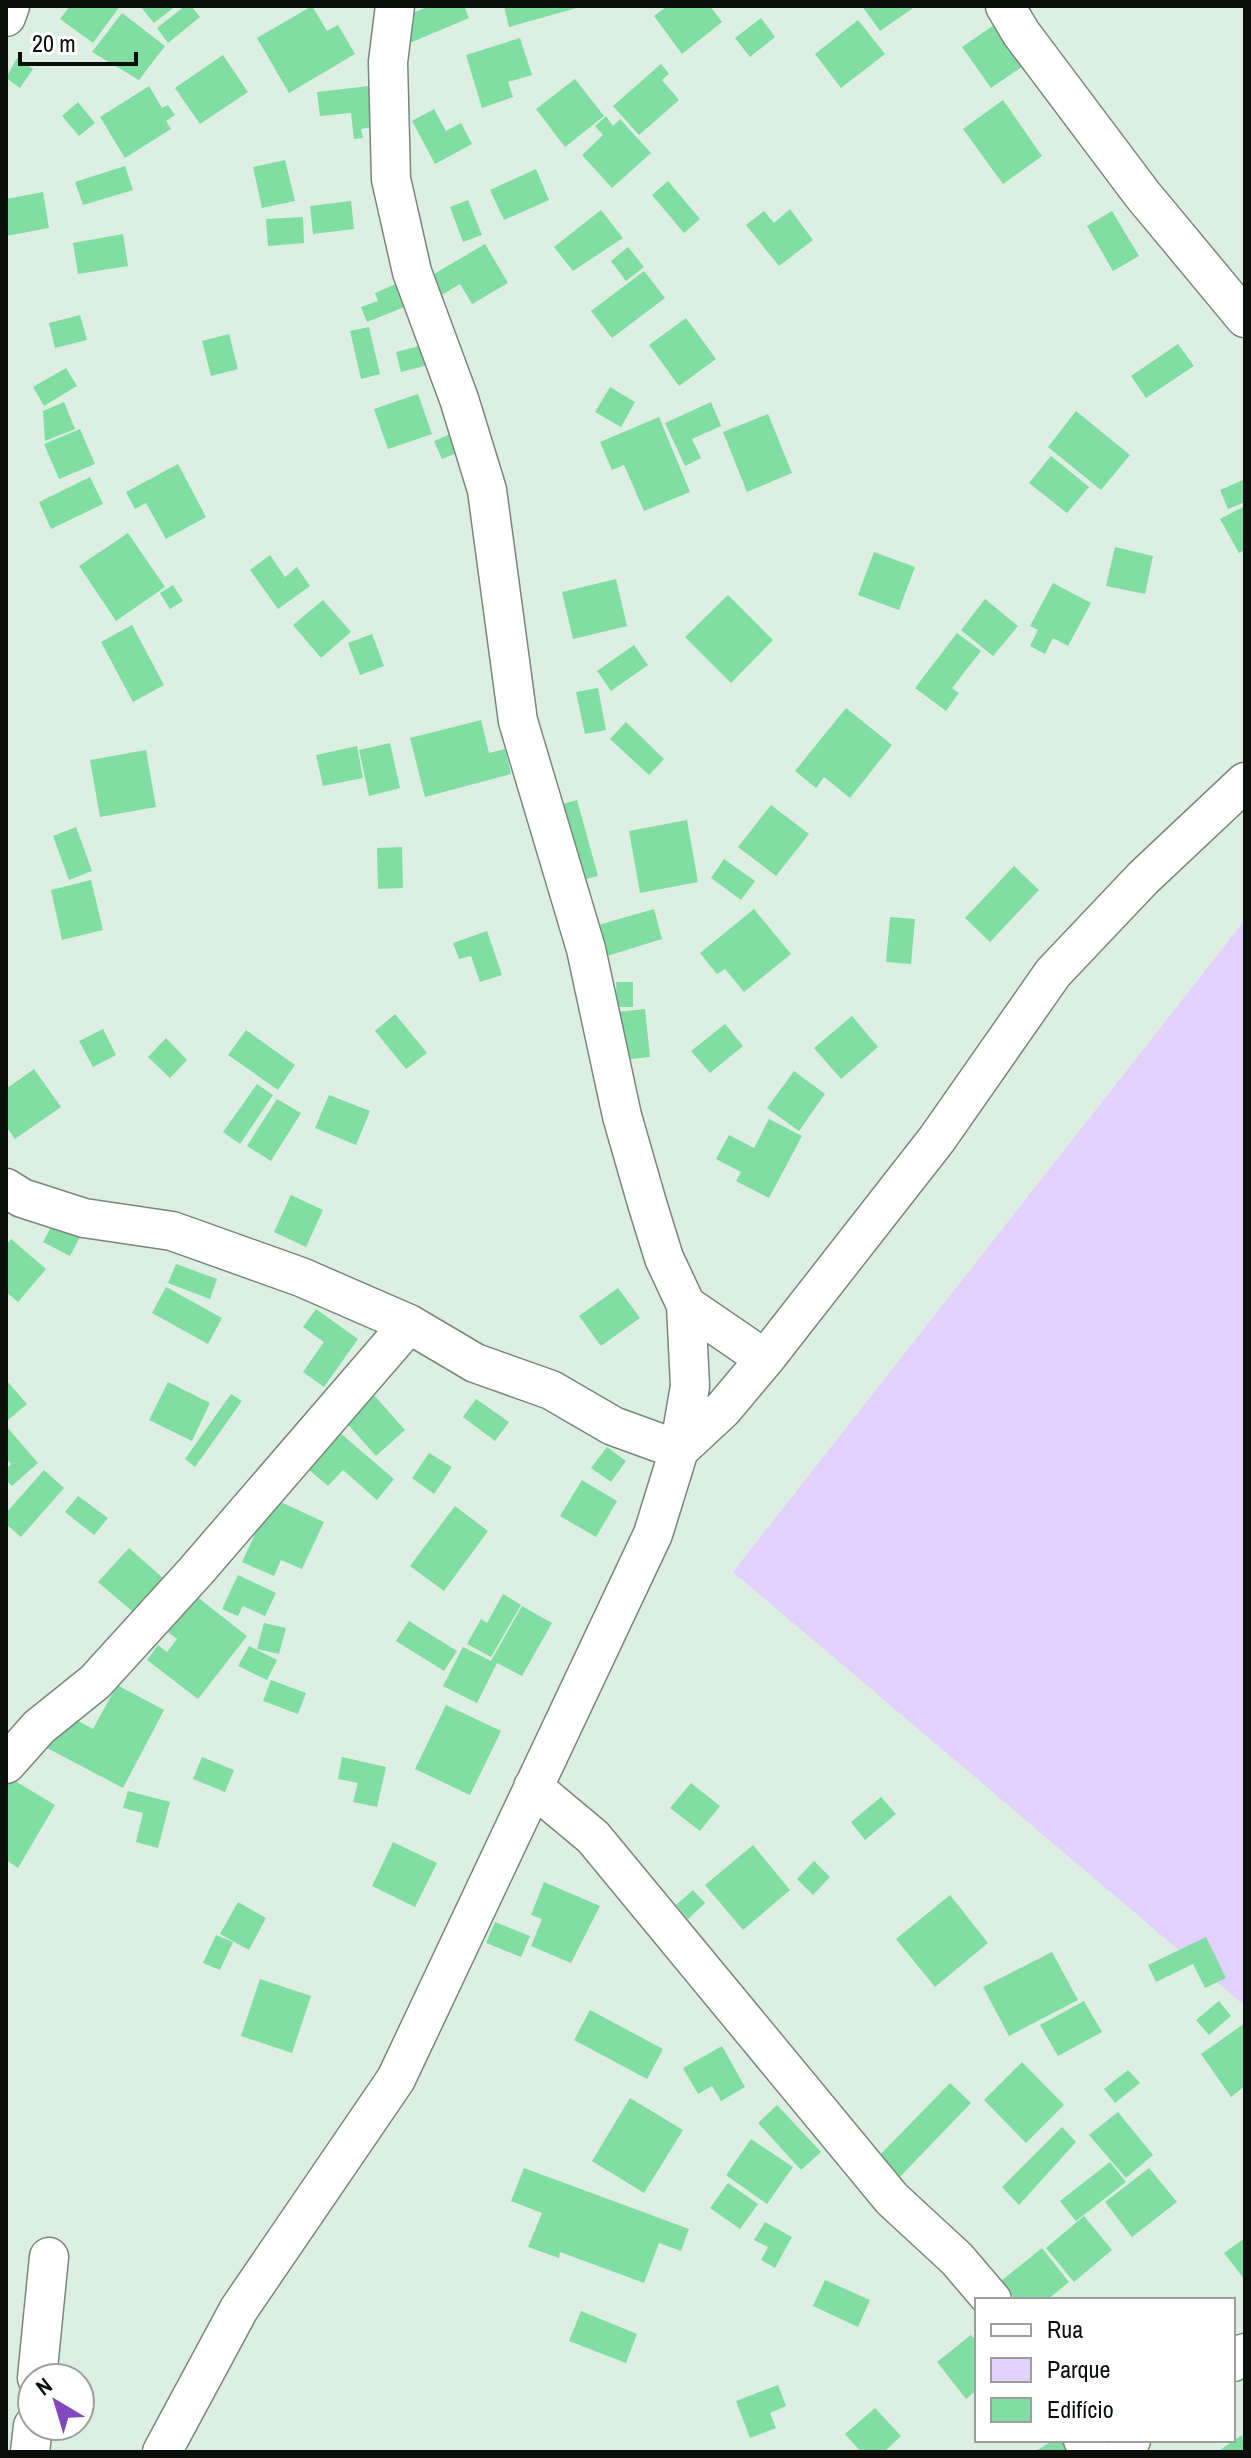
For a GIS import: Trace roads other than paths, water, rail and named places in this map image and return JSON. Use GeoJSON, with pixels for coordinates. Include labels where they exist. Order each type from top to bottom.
{"type":"FeatureCollection","features":[{"type":"Feature","properties":{"kind":"street"},"geometry":{"type":"LineString","coordinates":[[6,17],[10,6]]}},
{"type":"Feature","properties":{"kind":"street"},"geometry":{"type":"LineString","coordinates":[[162,2452],[239,2309],[396,2079],[653,1534],[679,1450],[690,1386],[686,1305],[664,1258],[647,1203],[622,1116],[586,949],[518,721],[487,490],[459,399],[412,272],[394,194],[388,62],[395,6]]}},
{"type":"Feature","properties":{"kind":"street"},"geometry":{"type":"LineString","coordinates":[[1005,6],[1021,33],[1142,194],[1245,318]]}},
{"type":"Feature","properties":{"kind":"street"},"geometry":{"type":"LineString","coordinates":[[679,1450],[723,1409],[765,1359],[937,1139],[1053,973],[1143,878],[1245,782]]}},
{"type":"Feature","properties":{"kind":"street"},"geometry":{"type":"LineString","coordinates":[[6,1188],[22,1198],[84,1218],[172,1231],[301,1277],[409,1324],[475,1363],[551,1390],[613,1426],[679,1450]]}},
{"type":"Feature","properties":{"kind":"street"},"geometry":{"type":"LineString","coordinates":[[686,1305],[765,1359]]}},
{"type":"Feature","properties":{"kind":"street"},"geometry":{"type":"LineString","coordinates":[[6,1764],[39,1727],[95,1682],[409,1324]]}},
{"type":"Feature","properties":{"kind":"street"},"geometry":{"type":"LineString","coordinates":[[533,1787],[593,1837],[892,2199],[957,2259],[990,2298]]}},
{"type":"Feature","properties":{"kind":"street"},"geometry":{"type":"LineString","coordinates":[[39,2362],[49,2257]]}}]}
